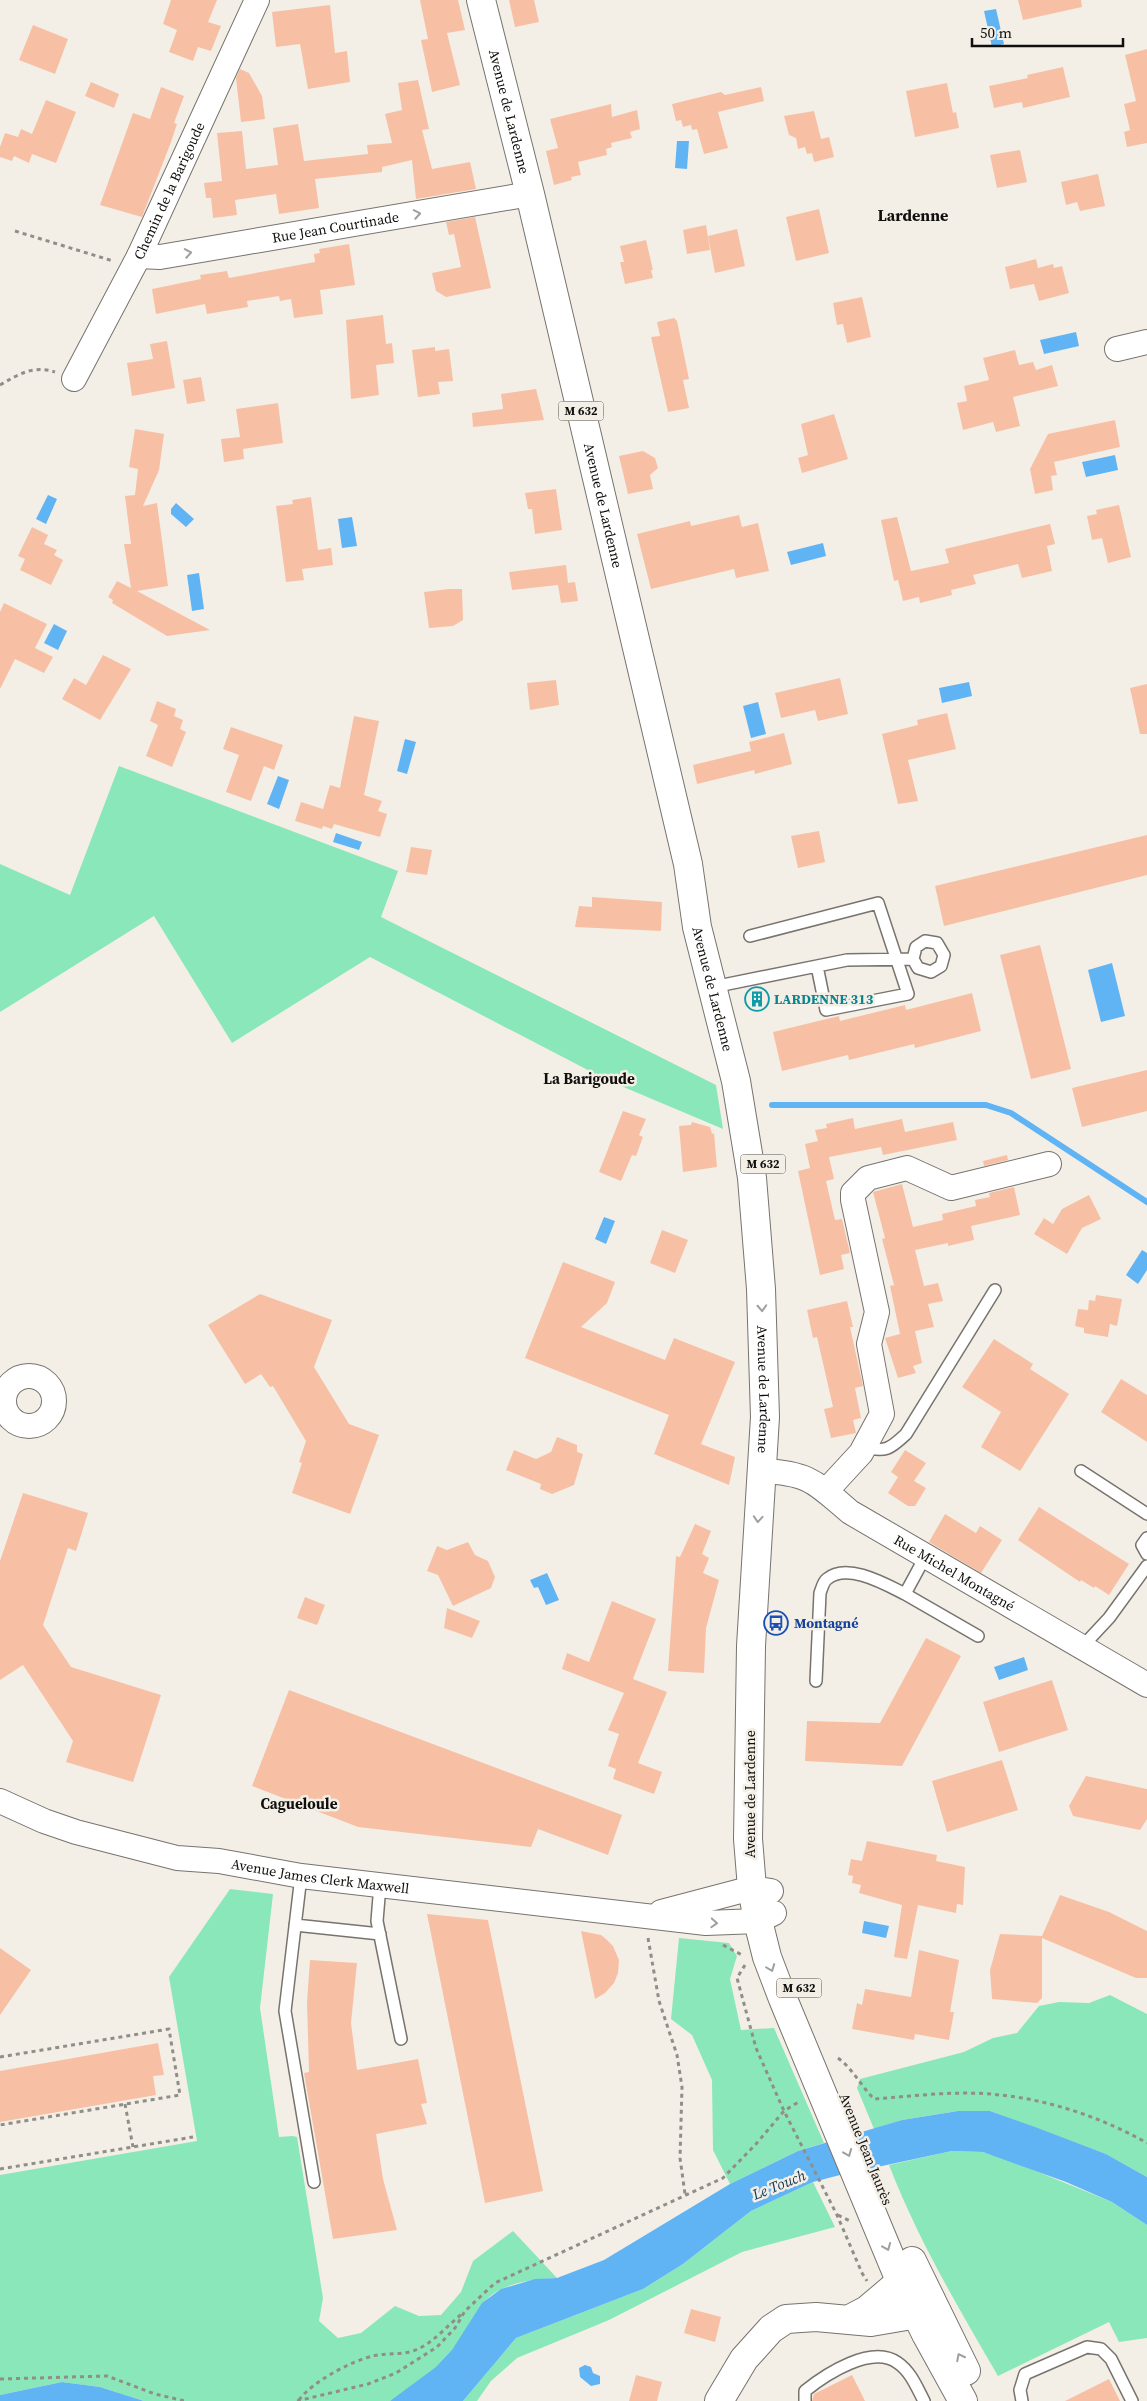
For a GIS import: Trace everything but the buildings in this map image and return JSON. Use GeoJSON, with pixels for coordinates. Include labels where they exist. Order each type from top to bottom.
{"type":"FeatureCollection","features":[{"type":"Feature","properties":{"kind":"main road","name":"Avenue de Lardenne"},"geometry":{"type":"LineString","coordinates":[[481,0],[530,194],[688,864],[712,922],[720,986],[752,1178],[764,1355],[765,1417],[771,1471],[757,1521],[748,1839],[764,1903]]}},
{"type":"Feature","properties":{"kind":"main road","name":"Avenue Jean Jaurès"},"geometry":{"type":"LineString","coordinates":[[764,1903],[774,1974],[838,2104],[881,2211],[963,2401]]}},
{"type":"Feature","properties":{"kind":"main road","name":"Avenue Jean Jaurès"},"geometry":{"type":"LineString","coordinates":[[916,2293],[981,2401]]}},
{"type":"Feature","properties":{"kind":"main road"},"geometry":{"type":"LineString","coordinates":[[719,2401],[744,2359],[771,2329],[786,2319],[816,2317],[848,2320],[867,2310],[916,2293]]}},
{"type":"Feature","properties":{"kind":"street","name":"Chemin de la Barigoude"},"geometry":{"type":"LineString","coordinates":[[74,378],[136,262],[258,0]]}},
{"type":"Feature","properties":{"kind":"street","name":"Rue Jean Courtinade"},"geometry":{"type":"LineString","coordinates":[[136,262],[530,194]]}},
{"type":"Feature","properties":{"kind":"street"},"geometry":{"type":"LineString","coordinates":[[1117,349],[1147,342]]}},
{"type":"Feature","properties":{"kind":"street"},"geometry":{"type":"LineString","coordinates":[[826,1491],[864,1447],[882,1414],[869,1344],[877,1312],[853,1193],[868,1178],[907,1168],[952,1188],[1049,1164]]}},
{"type":"Feature","properties":{"kind":"street","name":"Rue Michel Montagné"},"geometry":{"type":"LineString","coordinates":[[771,1471],[804,1476],[814,1481],[850,1512],[1147,1685]]}},
{"type":"Feature","properties":{"kind":"street","name":"Avenue James Clerk Maxwell"},"geometry":{"type":"LineString","coordinates":[[0,1801],[44,1821],[76,1832],[177,1858],[219,1861],[301,1876],[380,1885],[648,1923],[713,1923],[764,1903]]}},
{"type":"Feature","properties":{"kind":"street","name":"Avenue James Clerk Maxwell"},"geometry":{"type":"LineString","coordinates":[[648,1923],[764,1903]]}},
{"type":"Feature","properties":{"kind":"lane"},"geometry":{"type":"LineString","coordinates":[[750,936],[878,903],[908,994],[826,1010],[817,966]]}},
{"type":"Feature","properties":{"kind":"lane"},"geometry":{"type":"LineString","coordinates":[[720,986],[847,960],[913,959]]}},
{"type":"Feature","properties":{"kind":"lane"},"geometry":{"type":"LineString","coordinates":[[864,1447],[876,1450],[891,1448],[906,1434],[995,1290]]}},
{"type":"Feature","properties":{"kind":"lane"},"geometry":{"type":"LineString","coordinates":[[1081,1471],[1147,1514]]}},
{"type":"Feature","properties":{"kind":"lane"},"geometry":{"type":"LineString","coordinates":[[1147,1538],[1142,1545],[1147,1554]]}},
{"type":"Feature","properties":{"kind":"lane"},"geometry":{"type":"LineString","coordinates":[[904,1594],[926,1556]]}},
{"type":"Feature","properties":{"kind":"lane"},"geometry":{"type":"LineString","coordinates":[[1081,1648],[1109,1618],[1147,1566]]}},
{"type":"Feature","properties":{"kind":"lane"},"geometry":{"type":"LineString","coordinates":[[816,1682],[820,1593],[826,1580],[838,1573],[868,1576],[978,1636]]}},
{"type":"Feature","properties":{"kind":"lane"},"geometry":{"type":"LineString","coordinates":[[301,1876],[285,2010],[314,2182]]}},
{"type":"Feature","properties":{"kind":"lane"},"geometry":{"type":"LineString","coordinates":[[380,1885],[377,1921],[401,2039]]}},
{"type":"Feature","properties":{"kind":"lane"},"geometry":{"type":"LineString","coordinates":[[296,1925],[380,1934]]}},
{"type":"Feature","properties":{"kind":"lane"},"geometry":{"type":"LineString","coordinates":[[1022,2401],[1020,2390],[1025,2374],[1087,2348],[1101,2349],[1111,2359],[1132,2401]]}},
{"type":"Feature","properties":{"kind":"lane"},"geometry":{"type":"LineString","coordinates":[[805,2401],[805,2391],[813,2384],[861,2358],[875,2356],[898,2362],[906,2371],[924,2401]]}},
{"type":"Feature","properties":{"kind":"path"},"geometry":{"type":"LineString","coordinates":[[15,231],[78,249],[136,262]]}},
{"type":"Feature","properties":{"kind":"path"},"geometry":{"type":"LineString","coordinates":[[0,384],[24,371],[46,369],[74,378]]}},
{"type":"Feature","properties":{"kind":"path"},"geometry":{"type":"LineString","coordinates":[[648,1923],[659,2001],[677,2055],[680,2079],[680,2158],[685,2194]]}},
{"type":"Feature","properties":{"kind":"path"},"geometry":{"type":"LineString","coordinates":[[723,1946],[749,1960],[736,1978],[756,2048],[784,2111],[837,2215],[862,2273],[871,2285]]}},
{"type":"Feature","properties":{"kind":"path"},"geometry":{"type":"LineString","coordinates":[[0,2057],[169,2029],[180,2095],[0,2125]]}},
{"type":"Feature","properties":{"kind":"path"},"geometry":{"type":"LineString","coordinates":[[838,2058],[848,2065],[858,2081],[874,2099],[933,2094],[999,2094],[1052,2103],[1132,2135],[1147,2143]]}},
{"type":"Feature","properties":{"kind":"path"},"geometry":{"type":"LineString","coordinates":[[298,2401],[305,2391],[334,2373],[363,2360],[374,2356],[405,2354],[421,2348],[466,2311],[495,2283],[722,2178],[756,2144],[784,2111],[804,2099]]}},
{"type":"Feature","properties":{"kind":"path"},"geometry":{"type":"LineString","coordinates":[[125,2104],[132,2147]]}},
{"type":"Feature","properties":{"kind":"path"},"geometry":{"type":"LineString","coordinates":[[0,2169],[193,2137]]}},
{"type":"Feature","properties":{"kind":"path"},"geometry":{"type":"LineString","coordinates":[[298,2401],[368,2384],[396,2373],[437,2347],[455,2328],[466,2311]]}},
{"type":"Feature","properties":{"kind":"path"},"geometry":{"type":"LineString","coordinates":[[0,2379],[107,2376],[155,2394],[185,2401]]}},
{"type":"Feature","properties":{"kind":"green space"},"geometry":{"type":"Polygon","coordinates":[[[119,766],[398,871],[381,917],[716,1085],[723,1129],[607,1080],[370,957],[232,1043],[154,916],[0,1012],[0,864],[70,895],[119,766]]]}},
{"type":"Feature","properties":{"kind":"green space"},"geometry":{"type":"Polygon","coordinates":[[[230,1889],[273,1894],[260,2008],[279,2137],[297,2137],[323,2298],[319,2321],[338,2338],[361,2333],[395,2306],[419,2316],[441,2315],[461,2292],[473,2261],[513,2231],[557,2278],[526,2281],[505,2287],[496,2292],[481,2306],[452,2351],[423,2379],[390,2401],[144,2401],[100,2387],[62,2382],[0,2395],[0,2175],[197,2141],[169,1977],[230,1889]]]}},
{"type":"Feature","properties":{"kind":"green space"},"geometry":{"type":"Polygon","coordinates":[[[679,1938],[729,1943],[737,1956],[730,1979],[741,2030],[774,2028],[824,2143],[798,2151],[730,2184],[713,2150],[712,2080],[692,2035],[671,2019],[679,1938]]]}},
{"type":"Feature","properties":{"kind":"green space"},"geometry":{"type":"Polygon","coordinates":[[[1110,1995],[1147,2014],[1147,2177],[1106,2154],[990,2111],[958,2111],[902,2120],[874,2129],[857,2088],[860,2079],[964,2052],[993,2038],[1017,2033],[1039,2006],[1059,2002],[1089,2003],[1110,1995]]]}},
{"type":"Feature","properties":{"kind":"green space"},"geometry":{"type":"Polygon","coordinates":[[[952,2151],[983,2152],[1004,2158],[1112,2202],[1147,2225],[1147,2338],[1119,2342],[1109,2322],[998,2376],[926,2247],[889,2165],[952,2151]]]}},
{"type":"Feature","properties":{"kind":"green space"},"geometry":{"type":"Polygon","coordinates":[[[813,2182],[835,2227],[742,2252],[609,2320],[517,2358],[491,2381],[477,2401],[463,2401],[516,2338],[643,2289],[683,2264],[751,2211],[813,2182]]]}},
{"type":"Feature","properties":{"kind":"water"},"geometry":{"type":"Polygon","coordinates":[[[996,9],[1004,44],[992,47],[984,11],[996,9]]]}},
{"type":"Feature","properties":{"kind":"water"},"geometry":{"type":"Polygon","coordinates":[[[677,141],[689,141],[687,169],[675,168],[677,141]]]}},
{"type":"Feature","properties":{"kind":"water"},"geometry":{"type":"Polygon","coordinates":[[[1076,332],[1079,346],[1044,354],[1040,340],[1076,332]]]}},
{"type":"Feature","properties":{"kind":"water"},"geometry":{"type":"Polygon","coordinates":[[[1115,455],[1118,470],[1086,477],[1082,462],[1115,455]]]}},
{"type":"Feature","properties":{"kind":"water"},"geometry":{"type":"Polygon","coordinates":[[[48,495],[57,499],[46,524],[36,519],[48,495]]]}},
{"type":"Feature","properties":{"kind":"water"},"geometry":{"type":"Polygon","coordinates":[[[176,503],[194,519],[186,527],[171,514],[171,509],[176,503]]]}},
{"type":"Feature","properties":{"kind":"water"},"geometry":{"type":"Polygon","coordinates":[[[352,517],[357,546],[342,548],[338,519],[352,517]]]}},
{"type":"Feature","properties":{"kind":"water"},"geometry":{"type":"Polygon","coordinates":[[[823,543],[826,556],[791,565],[787,552],[823,543]]]}},
{"type":"Feature","properties":{"kind":"water"},"geometry":{"type":"Polygon","coordinates":[[[199,573],[204,609],[192,611],[187,575],[199,573]]]}},
{"type":"Feature","properties":{"kind":"water"},"geometry":{"type":"Polygon","coordinates":[[[54,624],[67,631],[58,650],[44,643],[54,624]]]}},
{"type":"Feature","properties":{"kind":"water"},"geometry":{"type":"Polygon","coordinates":[[[969,682],[972,696],[942,703],[939,688],[969,682]]]}},
{"type":"Feature","properties":{"kind":"water"},"geometry":{"type":"Polygon","coordinates":[[[758,702],[766,734],[751,738],[743,706],[758,702]]]}},
{"type":"Feature","properties":{"kind":"water"},"geometry":{"type":"Polygon","coordinates":[[[405,739],[416,742],[407,774],[397,771],[405,739]]]}},
{"type":"Feature","properties":{"kind":"water"},"geometry":{"type":"Polygon","coordinates":[[[278,776],[289,780],[279,809],[267,804],[278,776]]]}},
{"type":"Feature","properties":{"kind":"water"},"geometry":{"type":"Polygon","coordinates":[[[336,833],[362,842],[359,850],[333,842],[336,833]]]}},
{"type":"Feature","properties":{"kind":"water"},"geometry":{"type":"Polygon","coordinates":[[[1112,963],[1125,1016],[1101,1022],[1088,970],[1112,963]]]}},
{"type":"Feature","properties":{"kind":"water"},"geometry":{"type":"Polygon","coordinates":[[[604,1217],[615,1221],[606,1244],[595,1239],[604,1217]]]}},
{"type":"Feature","properties":{"kind":"water"},"geometry":{"type":"Polygon","coordinates":[[[1142,1250],[1147,1253],[1147,1270],[1138,1284],[1126,1275],[1142,1250]]]}},
{"type":"Feature","properties":{"kind":"water"},"geometry":{"type":"Polygon","coordinates":[[[547,1573],[559,1600],[546,1605],[538,1587],[534,1588],[530,1580],[547,1573]]]}},
{"type":"Feature","properties":{"kind":"water"},"geometry":{"type":"Polygon","coordinates":[[[1024,1657],[1028,1670],[999,1680],[994,1667],[1024,1657]]]}},
{"type":"Feature","properties":{"kind":"water"},"geometry":{"type":"Polygon","coordinates":[[[864,1921],[889,1926],[886,1938],[862,1933],[864,1921]]]}},
{"type":"Feature","properties":{"kind":"water","name":"Le Touch"},"geometry":{"type":"Polygon","coordinates":[[[958,2111],[990,2111],[1106,2154],[1147,2177],[1147,2225],[1112,2202],[1066,2182],[983,2152],[952,2151],[840,2175],[813,2182],[751,2211],[683,2264],[643,2289],[516,2338],[463,2401],[390,2401],[436,2367],[452,2350],[482,2303],[501,2289],[535,2279],[557,2278],[604,2260],[730,2184],[798,2151],[902,2120],[958,2111]]]}},
{"type":"Feature","properties":{"kind":"water"},"geometry":{"type":"Polygon","coordinates":[[[585,2365],[591,2367],[593,2373],[600,2376],[600,2384],[591,2386],[580,2377],[579,2368],[585,2365]]]}},
{"type":"Feature","properties":{"kind":"water"},"geometry":{"type":"Polygon","coordinates":[[[62,2382],[100,2387],[144,2401],[0,2401],[0,2395],[62,2382]]]}},
{"type":"Feature","properties":{"kind":"waterway"},"geometry":{"type":"LineString","coordinates":[[772,1105],[986,1105],[1011,1113],[1147,1202]]}},
{"type":"Feature","properties":{"kind":"place","name":"LARDENNE 313"},"geometry":{"type":"Point","coordinates":[757,999]}},
{"type":"Feature","properties":{"kind":"place","name":"Montagné"},"geometry":{"type":"Point","coordinates":[776,1623]}},
{"type":"Feature","properties":{"kind":"district","name":"Lardenne"},"geometry":{"type":"Point","coordinates":[913,215]}},
{"type":"Feature","properties":{"kind":"district","name":"La Barigoude"},"geometry":{"type":"Point","coordinates":[589,1079]}},
{"type":"Feature","properties":{"kind":"district","name":"Cagueloule"},"geometry":{"type":"Point","coordinates":[299,1804]}}]}
